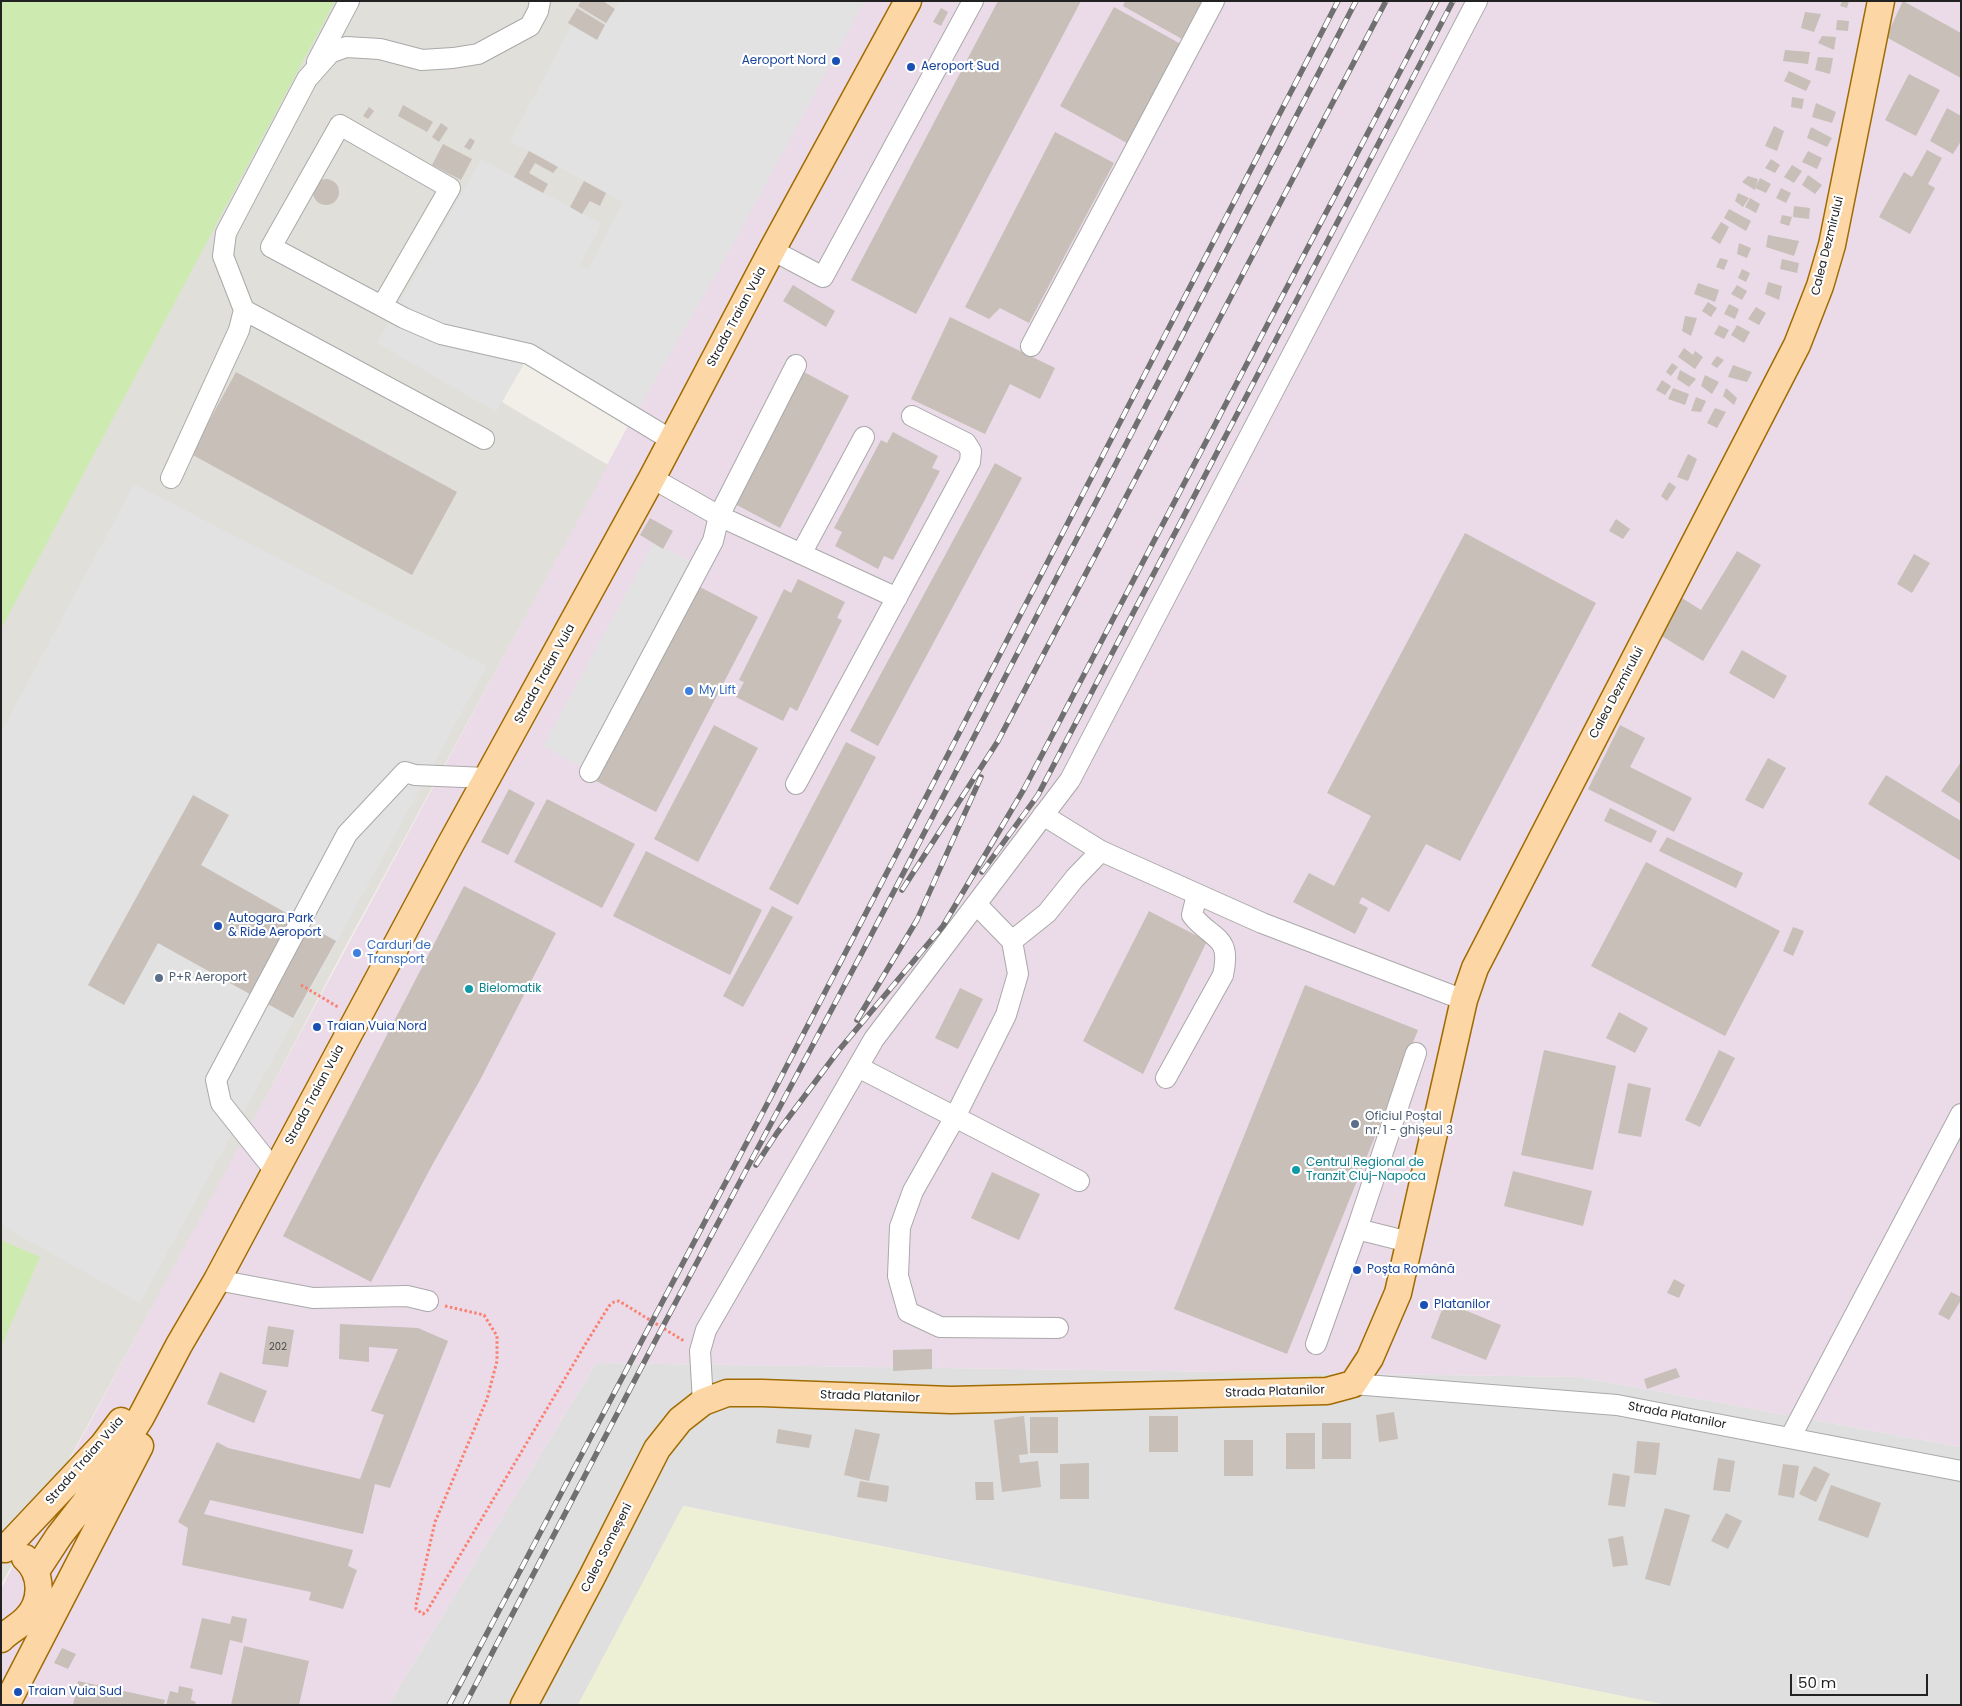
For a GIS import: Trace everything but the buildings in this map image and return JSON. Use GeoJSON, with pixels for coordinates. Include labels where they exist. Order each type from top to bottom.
{"type":"FeatureCollection","features":[{"type":"Feature","properties":{"kind":"main road","name":"Strada Traian Vuia"},"geometry":{"type":"LineString","coordinates":[[179,1345],[103,1445],[3,1550],[25,1559],[36,1571],[59,1536],[107,1471],[141,1417],[179,1345],[217,1280],[265,1187],[276,1171],[487,778],[673,441],[772,250],[908,1]]}},
{"type":"Feature","properties":{"kind":"main road","name":"Calea Dezmirului"},"geometry":{"type":"LineString","coordinates":[[1353,1384],[1370,1358],[1398,1293],[1464,1000],[1475,968],[1797,345],[1820,286],[1832,245],[1881,1]]}},
{"type":"Feature","properties":{"kind":"main road"},"geometry":{"type":"LineString","coordinates":[[6,1705],[135,1458],[179,1345]]}},
{"type":"Feature","properties":{"kind":"main road","name":"Strada Platanilor"},"geometry":{"type":"LineString","coordinates":[[703,1402],[727,1393],[762,1392],[961,1399],[1327,1391],[1353,1384]]}},
{"type":"Feature","properties":{"kind":"main road","name":"Calea Someșeni"},"geometry":{"type":"LineString","coordinates":[[524,1705],[657,1449],[680,1420],[703,1402]]}},
{"type":"Feature","properties":{"kind":"main road"},"geometry":{"type":"LineString","coordinates":[[1,1639],[28,1617],[34,1608],[39,1591],[36,1571]]}},
{"type":"Feature","properties":{"kind":"street"},"geometry":{"type":"LineString","coordinates":[[171,478],[239,330],[244,310],[223,256],[226,233],[349,1]]}},
{"type":"Feature","properties":{"kind":"street"},"geometry":{"type":"LineString","coordinates":[[307,79],[330,53],[346,47],[380,49],[422,60],[478,54],[530,26],[538,11],[540,1]]}},
{"type":"Feature","properties":{"kind":"street"},"geometry":{"type":"LineString","coordinates":[[772,250],[823,277],[973,1]]}},
{"type":"Feature","properties":{"kind":"street"},"geometry":{"type":"LineString","coordinates":[[1031,346],[1214,1]]}},
{"type":"Feature","properties":{"kind":"street"},"geometry":{"type":"LineString","coordinates":[[703,1402],[700,1351],[706,1330],[874,1039],[1070,780],[1477,1]]}},
{"type":"Feature","properties":{"kind":"street"},"geometry":{"type":"LineString","coordinates":[[382,306],[450,188],[340,125],[272,246],[382,306],[404,318],[441,334],[529,354],[673,441]]}},
{"type":"Feature","properties":{"kind":"street"},"geometry":{"type":"LineString","coordinates":[[244,310],[484,439]]}},
{"type":"Feature","properties":{"kind":"street"},"geometry":{"type":"LineString","coordinates":[[590,772],[713,541],[719,516],[796,365]]}},
{"type":"Feature","properties":{"kind":"street"},"geometry":{"type":"LineString","coordinates":[[796,784],[970,462],[971,451],[966,443],[912,416]]}},
{"type":"Feature","properties":{"kind":"street"},"geometry":{"type":"LineString","coordinates":[[801,554],[864,437]]}},
{"type":"Feature","properties":{"kind":"street"},"geometry":{"type":"LineString","coordinates":[[652,478],[719,516],[897,598]]}},
{"type":"Feature","properties":{"kind":"street"},"geometry":{"type":"LineString","coordinates":[[276,1171],[221,1103],[216,1080],[342,843],[347,834],[405,772],[415,775],[487,778]]}},
{"type":"Feature","properties":{"kind":"street"},"geometry":{"type":"LineString","coordinates":[[1043,814],[1101,851],[1262,923],[1464,1000]]}},
{"type":"Feature","properties":{"kind":"street"},"geometry":{"type":"LineString","coordinates":[[1012,941],[1047,913],[1075,878],[1101,851]]}},
{"type":"Feature","properties":{"kind":"street"},"geometry":{"type":"LineString","coordinates":[[1166,1078],[1223,975],[1226,958],[1224,945],[1192,915],[1197,894]]}},
{"type":"Feature","properties":{"kind":"street"},"geometry":{"type":"LineString","coordinates":[[976,904],[1012,941],[1018,974],[1006,1015],[955,1118],[913,1191],[900,1227],[898,1276],[908,1312],[940,1327],[1058,1328]]}},
{"type":"Feature","properties":{"kind":"street"},"geometry":{"type":"LineString","coordinates":[[1316,1344],[1416,1053]]}},
{"type":"Feature","properties":{"kind":"street"},"geometry":{"type":"LineString","coordinates":[[858,1066],[1079,1181]]}},
{"type":"Feature","properties":{"kind":"street"},"geometry":{"type":"LineString","coordinates":[[1790,1438],[1961,1114]]}},
{"type":"Feature","properties":{"kind":"street"},"geometry":{"type":"LineString","coordinates":[[1357,1229],[1409,1242]]}},
{"type":"Feature","properties":{"kind":"street"},"geometry":{"type":"LineString","coordinates":[[217,1280],[313,1298],[407,1296],[428,1301]]}},
{"type":"Feature","properties":{"kind":"street","name":"Strada Platanilor"},"geometry":{"type":"LineString","coordinates":[[1353,1384],[1617,1405],[1961,1471]]}},
{"type":"Feature","properties":{"kind":"path"},"geometry":{"type":"LineString","coordinates":[[301,985],[338,1007]]}},
{"type":"Feature","properties":{"kind":"path"},"geometry":{"type":"LineString","coordinates":[[428,1301],[484,1315],[496,1336],[496,1361],[487,1399],[434,1522],[416,1605],[416,1609],[423,1614],[427,1611],[609,1306],[619,1301],[700,1351]]}},
{"type":"Feature","properties":{"kind":"shaded area"},"geometry":{"type":"Polygon","coordinates":[[[1,1],[620,1],[597,40],[572,26],[511,141],[624,202],[588,269],[580,265],[502,402],[608,465],[1,1585],[1,1]]]}},
{"type":"Feature","properties":{"kind":"shaded area"},"geometry":{"type":"Polygon","coordinates":[[[620,1],[1961,1],[1961,1447],[1580,1377],[596,1363],[388,1705],[1,1705],[1,1589],[204,1209],[629,424],[510,141],[597,40],[620,1]]]}},
{"type":"Feature","properties":{"kind":"shaded area"},"geometry":{"type":"Polygon","coordinates":[[[620,1],[865,1],[725,259],[630,424],[525,361],[496,412],[377,343],[481,159],[602,224],[580,265],[588,269],[623,202],[510,141],[572,25],[597,40],[620,1]]]}},
{"type":"Feature","properties":{"kind":"shaded area","name":"P+R Aeroport"},"geometry":{"type":"Polygon","coordinates":[[[134,484],[487,666],[140,1303],[1,1225],[1,732],[134,484]]]}},
{"type":"Feature","properties":{"kind":"shaded area"},"geometry":{"type":"Polygon","coordinates":[[[654,542],[698,565],[587,770],[543,746],[654,542]]]}},
{"type":"Feature","properties":{"kind":"shaded area"},"geometry":{"type":"Polygon","coordinates":[[[596,1363],[1580,1377],[1961,1447],[1961,1705],[1666,1705],[684,1506],[578,1705],[388,1705],[596,1363]]]}},
{"type":"Feature","properties":{"kind":"green space"},"geometry":{"type":"Polygon","coordinates":[[[1,1],[335,1],[1,629],[1,1]]]}},
{"type":"Feature","properties":{"kind":"green space"},"geometry":{"type":"Polygon","coordinates":[[[1,1240],[40,1257],[1,1347],[1,1240]]]}},
{"type":"Feature","properties":{"kind":"green space"},"geometry":{"type":"Polygon","coordinates":[[[683,1506],[1666,1705],[578,1705],[683,1506]]]}},
{"type":"Feature","properties":{"kind":"railway"},"geometry":{"type":"LineString","coordinates":[[449,1705],[764,1110],[1338,1]]}},
{"type":"Feature","properties":{"kind":"railway"},"geometry":{"type":"LineString","coordinates":[[465,1705],[662,1328],[865,947],[1356,1]]}},
{"type":"Feature","properties":{"kind":"railway"},"geometry":{"type":"LineString","coordinates":[[902,890],[998,741],[1386,1]]}},
{"type":"Feature","properties":{"kind":"railway"},"geometry":{"type":"LineString","coordinates":[[756,1165],[777,1133],[839,1050],[943,926],[1024,789],[1437,1]]}},
{"type":"Feature","properties":{"kind":"railway"},"geometry":{"type":"LineString","coordinates":[[982,872],[1038,795],[1453,1]]}},
{"type":"Feature","properties":{"kind":"railway"},"geometry":{"type":"LineString","coordinates":[[857,1020],[917,920],[981,777]]}},
{"type":"Feature","properties":{"kind":"place","name":"Aeroport Nord"},"geometry":{"type":"Point","coordinates":[836,61]}},
{"type":"Feature","properties":{"kind":"place","name":"Aeroport Sud"},"geometry":{"type":"Point","coordinates":[911,67]}},
{"type":"Feature","properties":{"kind":"place","name":"My Lift"},"geometry":{"type":"Point","coordinates":[689,691]}},
{"type":"Feature","properties":{"kind":"place","name":"Autogara Park & Ride Aeroport"},"geometry":{"type":"Point","coordinates":[218,926]}},
{"type":"Feature","properties":{"kind":"place","name":"Carduri de Transport"},"geometry":{"type":"Point","coordinates":[357,953]}},
{"type":"Feature","properties":{"kind":"place","name":"P+R Aeroport"},"geometry":{"type":"Point","coordinates":[159,978]}},
{"type":"Feature","properties":{"kind":"place","name":"Bielomatik"},"geometry":{"type":"Point","coordinates":[469,989]}},
{"type":"Feature","properties":{"kind":"place","name":"Traian Vuia Nord"},"geometry":{"type":"Point","coordinates":[317,1027]}},
{"type":"Feature","properties":{"kind":"place","name":"Oficiul Poștal nr. 1 - ghișeul 3"},"geometry":{"type":"Point","coordinates":[1355,1124]}},
{"type":"Feature","properties":{"kind":"place","name":"Centrul Regional de Tranzit Cluj-Napoca"},"geometry":{"type":"Point","coordinates":[1296,1170]}},
{"type":"Feature","properties":{"kind":"place","name":"Poșta Română"},"geometry":{"type":"Point","coordinates":[1357,1270]}},
{"type":"Feature","properties":{"kind":"place","name":"Platanilor"},"geometry":{"type":"Point","coordinates":[1424,1305]}},
{"type":"Feature","properties":{"kind":"place","name":"Traian Vuia Sud"},"geometry":{"type":"Point","coordinates":[18,1692]}}]}
